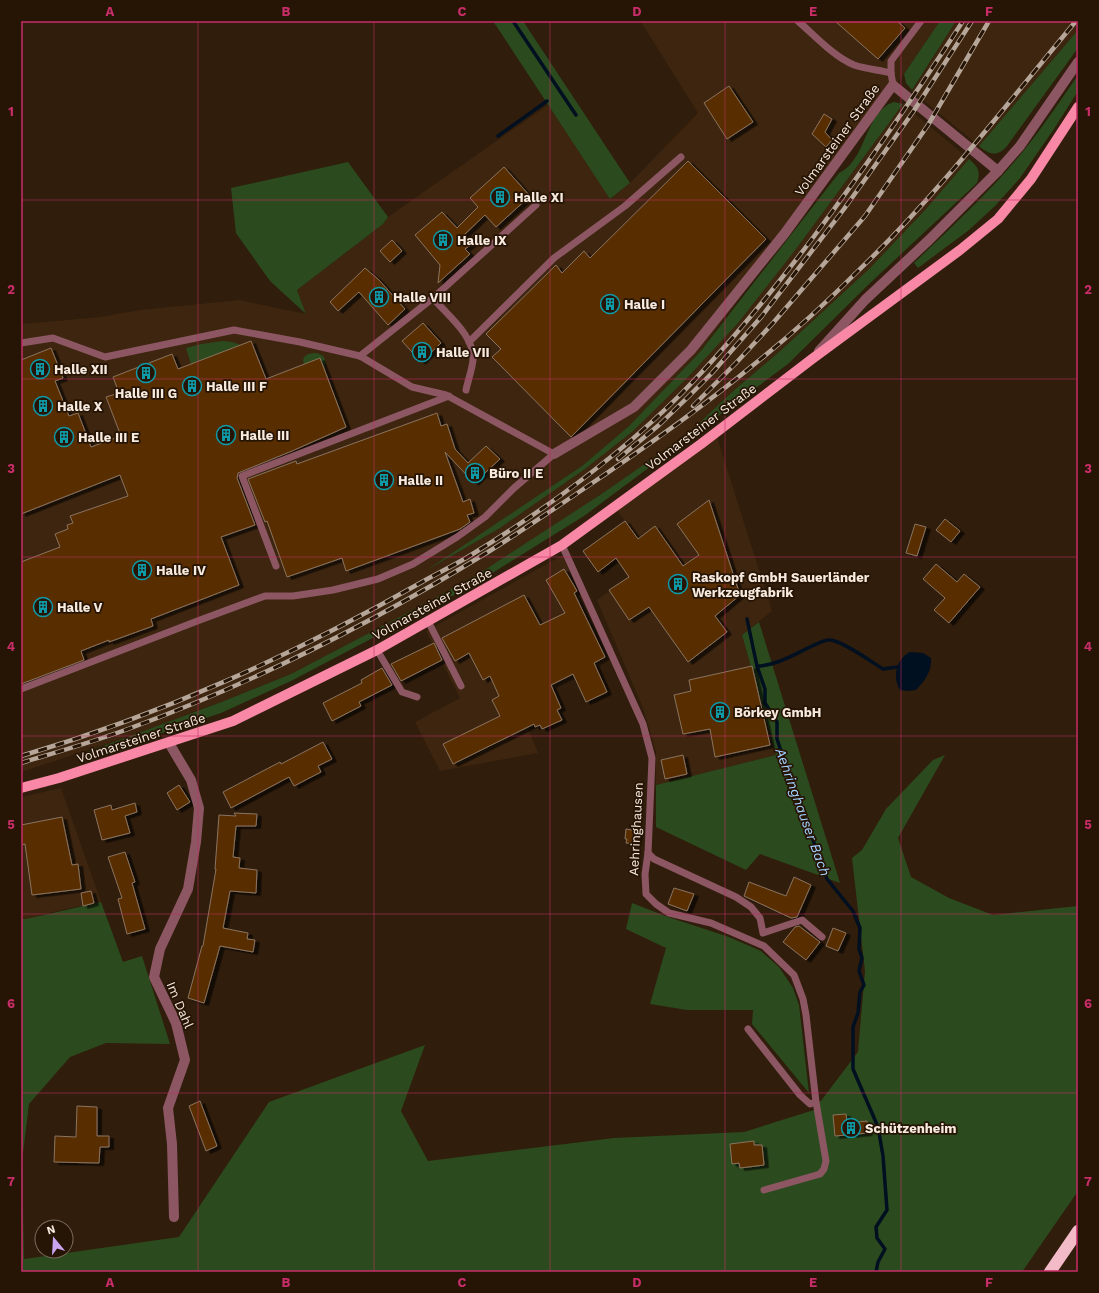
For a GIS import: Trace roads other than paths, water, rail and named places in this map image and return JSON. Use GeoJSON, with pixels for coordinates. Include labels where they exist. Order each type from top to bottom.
{"type":"FeatureCollection","features":[{"type":"Feature","properties":{"kind":"highway"},"geometry":{"type":"LineString","coordinates":[[1050,1272],[1078,1231]]}},
{"type":"Feature","properties":{"kind":"main road","name":"Volmarsteiner Straße"},"geometry":{"type":"LineString","coordinates":[[21,788],[59,778],[233,721],[377,650],[562,545],[707,440],[812,359],[960,250],[998,219],[1031,178],[1078,107]]}},
{"type":"Feature","properties":{"kind":"street","name":"Volmarsteiner Straße"},"geometry":{"type":"LineString","coordinates":[[812,359],[865,300],[930,240],[998,171],[1020,146],[1078,62]]}},
{"type":"Feature","properties":{"kind":"street","name":"Volmarsteiner Straße"},"geometry":{"type":"LineString","coordinates":[[554,454],[634,407],[692,350],[785,233],[893,85],[998,171]]}},
{"type":"Feature","properties":{"kind":"street","name":"Im Dahl"},"geometry":{"type":"LineString","coordinates":[[169,743],[191,780],[199,808],[196,842],[188,889],[160,949],[154,977],[176,1023],[185,1060],[168,1108],[172,1144],[174,1217]]}},
{"type":"Feature","properties":{"kind":"lane"},"geometry":{"type":"LineString","coordinates":[[798,21],[848,62],[856,66],[891,73]]}},
{"type":"Feature","properties":{"kind":"lane"},"geometry":{"type":"LineString","coordinates":[[893,85],[891,61],[921,21]]}},
{"type":"Feature","properties":{"kind":"lane"},"geometry":{"type":"LineString","coordinates":[[469,342],[554,258],[625,206],[681,157]]}},
{"type":"Feature","properties":{"kind":"lane"},"geometry":{"type":"LineString","coordinates":[[360,356],[433,298],[536,205]]}},
{"type":"Feature","properties":{"kind":"lane"},"geometry":{"type":"LineString","coordinates":[[433,298],[467,335],[473,358],[466,390]]}},
{"type":"Feature","properties":{"kind":"lane"},"geometry":{"type":"LineString","coordinates":[[21,343],[54,338],[105,357],[234,330],[300,342],[360,356],[412,387],[449,396],[554,454],[514,488],[485,517],[457,537],[413,564],[378,579],[332,590],[293,596],[265,596],[21,689]]}},
{"type":"Feature","properties":{"kind":"lane"},"geometry":{"type":"LineString","coordinates":[[276,566],[242,476],[449,396]]}},
{"type":"Feature","properties":{"kind":"lane","name":"Aehringhausen"},"geometry":{"type":"LineString","coordinates":[[562,545],[643,724],[652,758],[648,852],[645,874],[646,894],[656,904],[669,913],[711,923],[764,946],[794,975],[803,999],[816,1102],[826,1161],[824,1169],[820,1174],[764,1190]]}},
{"type":"Feature","properties":{"kind":"lane"},"geometry":{"type":"LineString","coordinates":[[428,621],[461,686]]}},
{"type":"Feature","properties":{"kind":"lane"},"geometry":{"type":"LineString","coordinates":[[377,650],[402,692],[417,697]]}},
{"type":"Feature","properties":{"kind":"lane"},"geometry":{"type":"LineString","coordinates":[[648,852],[654,859],[736,897],[751,907],[760,918],[763,932],[802,920],[822,937]]}},
{"type":"Feature","properties":{"kind":"lane"},"geometry":{"type":"LineString","coordinates":[[748,1029],[800,1095],[810,1104],[816,1102]]}},
{"type":"Feature","properties":{"kind":"water"},"geometry":{"type":"Polygon","coordinates":[[[910,652],[923,653],[931,658],[929,671],[925,679],[916,690],[900,690],[896,680],[897,669],[901,659],[910,652]]]}},
{"type":"Feature","properties":{"kind":"waterway","name":"Aehringhauser Bach"},"geometry":{"type":"LineString","coordinates":[[513,21],[576,115]]}},
{"type":"Feature","properties":{"kind":"waterway"},"geometry":{"type":"LineString","coordinates":[[498,136],[547,101]]}},
{"type":"Feature","properties":{"kind":"waterway","name":"Aehringhauser Bach"},"geometry":{"type":"LineString","coordinates":[[747,619],[757,666],[765,689],[765,703],[777,722],[777,739],[827,879],[853,911],[860,928],[859,949],[862,958],[859,971],[864,985],[860,992],[858,1013],[853,1027],[853,1069],[878,1127],[883,1156],[887,1210],[876,1227],[877,1238],[885,1249],[878,1262],[876,1272]]}},
{"type":"Feature","properties":{"kind":"waterway"},"geometry":{"type":"LineString","coordinates":[[757,666],[778,662],[820,642],[829,640],[841,643],[883,669],[897,667]]}},
{"type":"Feature","properties":{"kind":"railway"},"geometry":{"type":"LineString","coordinates":[[21,756],[74,739],[177,702],[227,681],[325,634],[374,609],[471,555],[527,519],[607,460],[681,394],[716,357],[765,299],[812,239],[851,185],[908,104],[963,21]]}},
{"type":"Feature","properties":{"kind":"railway"},"geometry":{"type":"LineString","coordinates":[[618,459],[659,425],[686,399],[712,373],[762,316],[844,209],[913,112],[972,21]]}},
{"type":"Feature","properties":{"kind":"railway"},"geometry":{"type":"LineString","coordinates":[[693,406],[773,323],[865,216],[928,125],[989,21]]}},
{"type":"Feature","properties":{"kind":"railway"},"geometry":{"type":"LineString","coordinates":[[21,763],[102,738],[175,711],[267,671],[357,627],[488,552],[547,514],[690,415],[766,355],[808,319],[889,240],[945,179],[1076,21]]}},
{"type":"Feature","properties":{"kind":"place","name":"Halle XI"},"geometry":{"type":"Point","coordinates":[500,197]}},
{"type":"Feature","properties":{"kind":"place","name":"Halle IX"},"geometry":{"type":"Point","coordinates":[443,240]}},
{"type":"Feature","properties":{"kind":"place","name":"Halle VIII"},"geometry":{"type":"Point","coordinates":[379,297]}},
{"type":"Feature","properties":{"kind":"place","name":"Halle I"},"geometry":{"type":"Point","coordinates":[610,304]}},
{"type":"Feature","properties":{"kind":"place","name":"Halle VII"},"geometry":{"type":"Point","coordinates":[422,352]}},
{"type":"Feature","properties":{"kind":"place","name":"Halle XII"},"geometry":{"type":"Point","coordinates":[40,369]}},
{"type":"Feature","properties":{"kind":"place","name":"Halle III G"},"geometry":{"type":"Point","coordinates":[146,373]}},
{"type":"Feature","properties":{"kind":"place","name":"Halle III F"},"geometry":{"type":"Point","coordinates":[192,386]}},
{"type":"Feature","properties":{"kind":"place","name":"Halle X"},"geometry":{"type":"Point","coordinates":[43,406]}},
{"type":"Feature","properties":{"kind":"place","name":"Halle III"},"geometry":{"type":"Point","coordinates":[226,435]}},
{"type":"Feature","properties":{"kind":"place","name":"Halle III E"},"geometry":{"type":"Point","coordinates":[64,437]}},
{"type":"Feature","properties":{"kind":"place","name":"Büro II E"},"geometry":{"type":"Point","coordinates":[475,473]}},
{"type":"Feature","properties":{"kind":"place","name":"Halle II"},"geometry":{"type":"Point","coordinates":[384,480]}},
{"type":"Feature","properties":{"kind":"place","name":"Halle IV"},"geometry":{"type":"Point","coordinates":[142,570]}},
{"type":"Feature","properties":{"kind":"place","name":"Raskopf GmbH Sauerländer Werkzeugfabrik"},"geometry":{"type":"Point","coordinates":[678,584]}},
{"type":"Feature","properties":{"kind":"place","name":"Halle V"},"geometry":{"type":"Point","coordinates":[43,607]}},
{"type":"Feature","properties":{"kind":"place","name":"Börkey GmbH"},"geometry":{"type":"Point","coordinates":[720,712]}},
{"type":"Feature","properties":{"kind":"place","name":"Schützenheim"},"geometry":{"type":"Point","coordinates":[851,1128]}}]}
